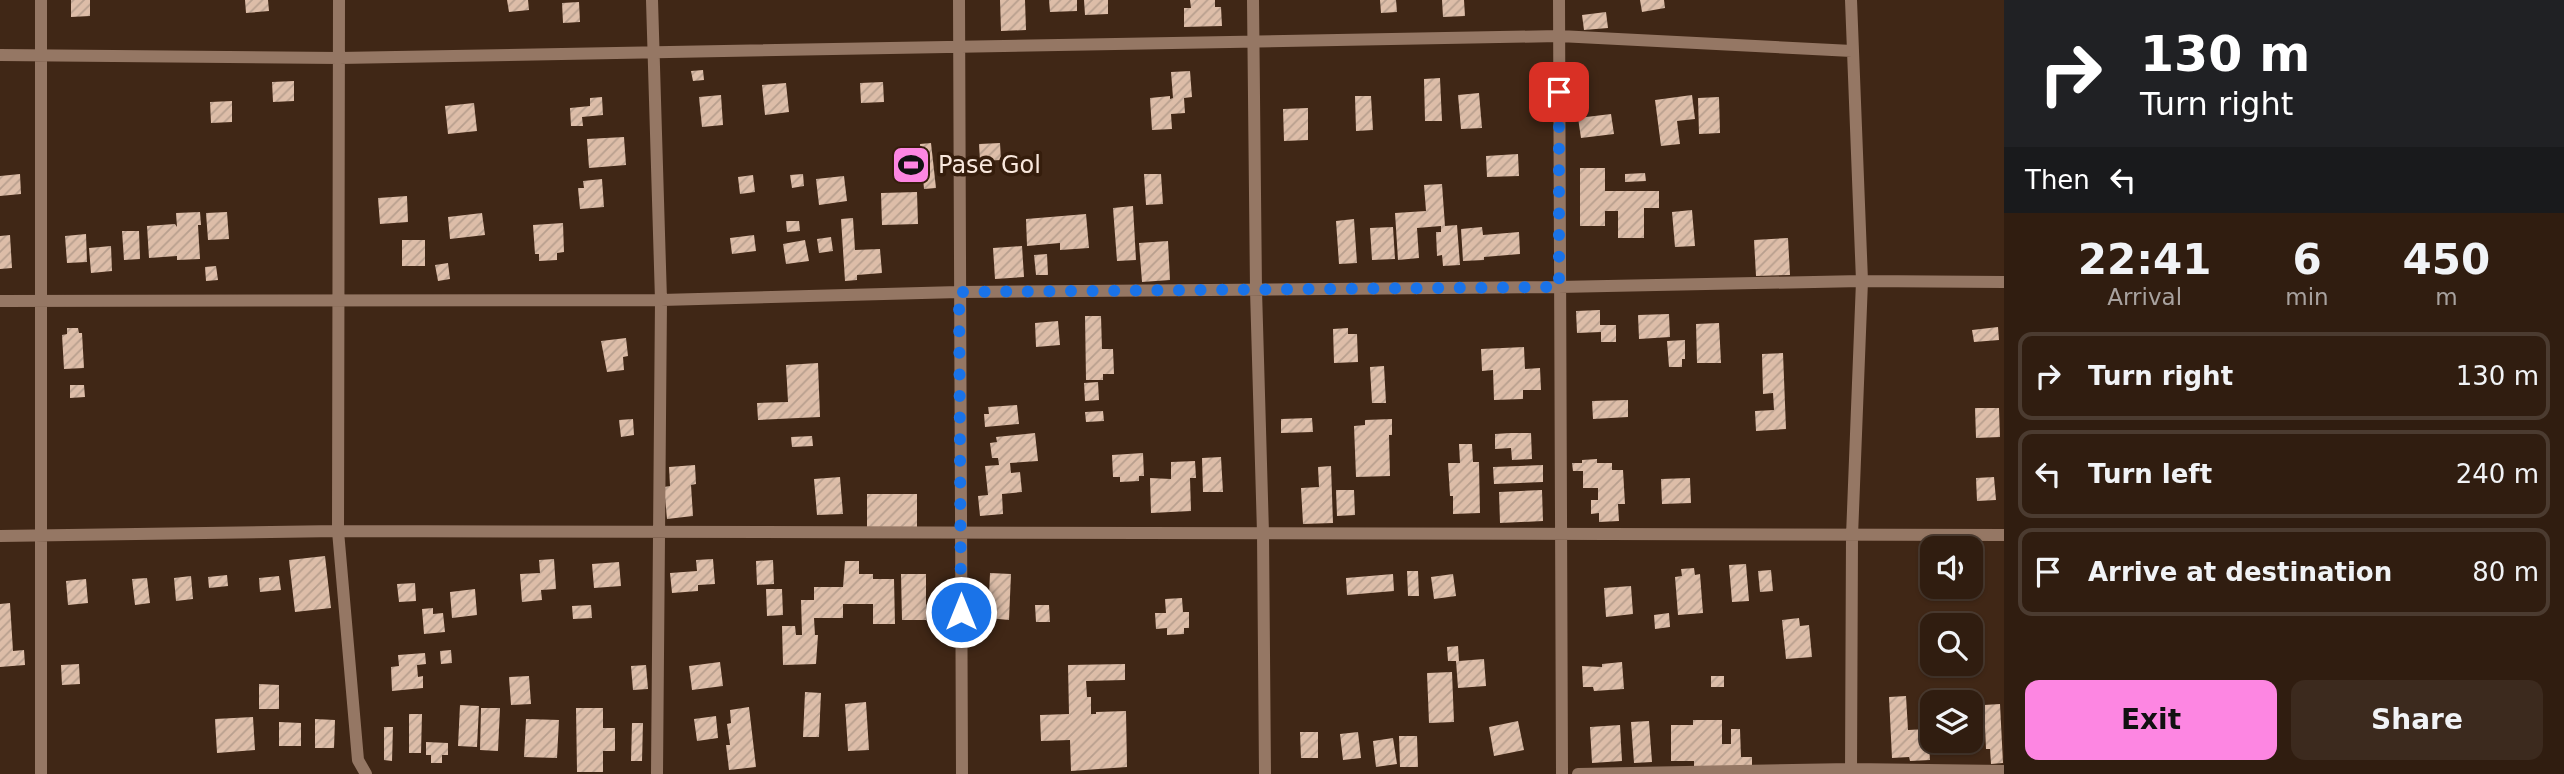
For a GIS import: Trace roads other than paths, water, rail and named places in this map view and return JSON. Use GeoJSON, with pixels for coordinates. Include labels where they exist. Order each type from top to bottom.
{"type":"FeatureCollection","features":[{"type":"Feature","properties":{"kind":"street"},"geometry":{"type":"LineString","coordinates":[[41,0],[41,774]]}},
{"type":"Feature","properties":{"kind":"street"},"geometry":{"type":"LineString","coordinates":[[339,0],[338,531],[358,760],[366,774]]}},
{"type":"Feature","properties":{"kind":"street"},"geometry":{"type":"LineString","coordinates":[[652,0],[661,300],[657,774]]}},
{"type":"Feature","properties":{"kind":"street"},"geometry":{"type":"LineString","coordinates":[[959,0],[962,774]]}},
{"type":"Feature","properties":{"kind":"street"},"geometry":{"type":"LineString","coordinates":[[1253,0],[1265,774]]}},
{"type":"Feature","properties":{"kind":"street"},"geometry":{"type":"LineString","coordinates":[[1559,0],[1562,774]]}},
{"type":"Feature","properties":{"kind":"street"},"geometry":{"type":"LineString","coordinates":[[1851,0],[1862,281],[1852,536],[1851,771]]}},
{"type":"Feature","properties":{"kind":"street"},"geometry":{"type":"LineString","coordinates":[[0,55],[339,58],[1559,36],[1852,51]]}},
{"type":"Feature","properties":{"kind":"street"},"geometry":{"type":"LineString","coordinates":[[0,300],[661,300],[959,292],[1559,287],[1862,281],[2004,282]]}},
{"type":"Feature","properties":{"kind":"street"},"geometry":{"type":"LineString","coordinates":[[0,536],[338,531],[2004,535]]}},
{"type":"Feature","properties":{"kind":"street"},"geometry":{"type":"LineString","coordinates":[[1578,774],[2004,771]]}},
{"type":"Feature","properties":{"kind":"place","name":"Pase Gol"},"geometry":{"type":"Point","coordinates":[911,165]}}]}
